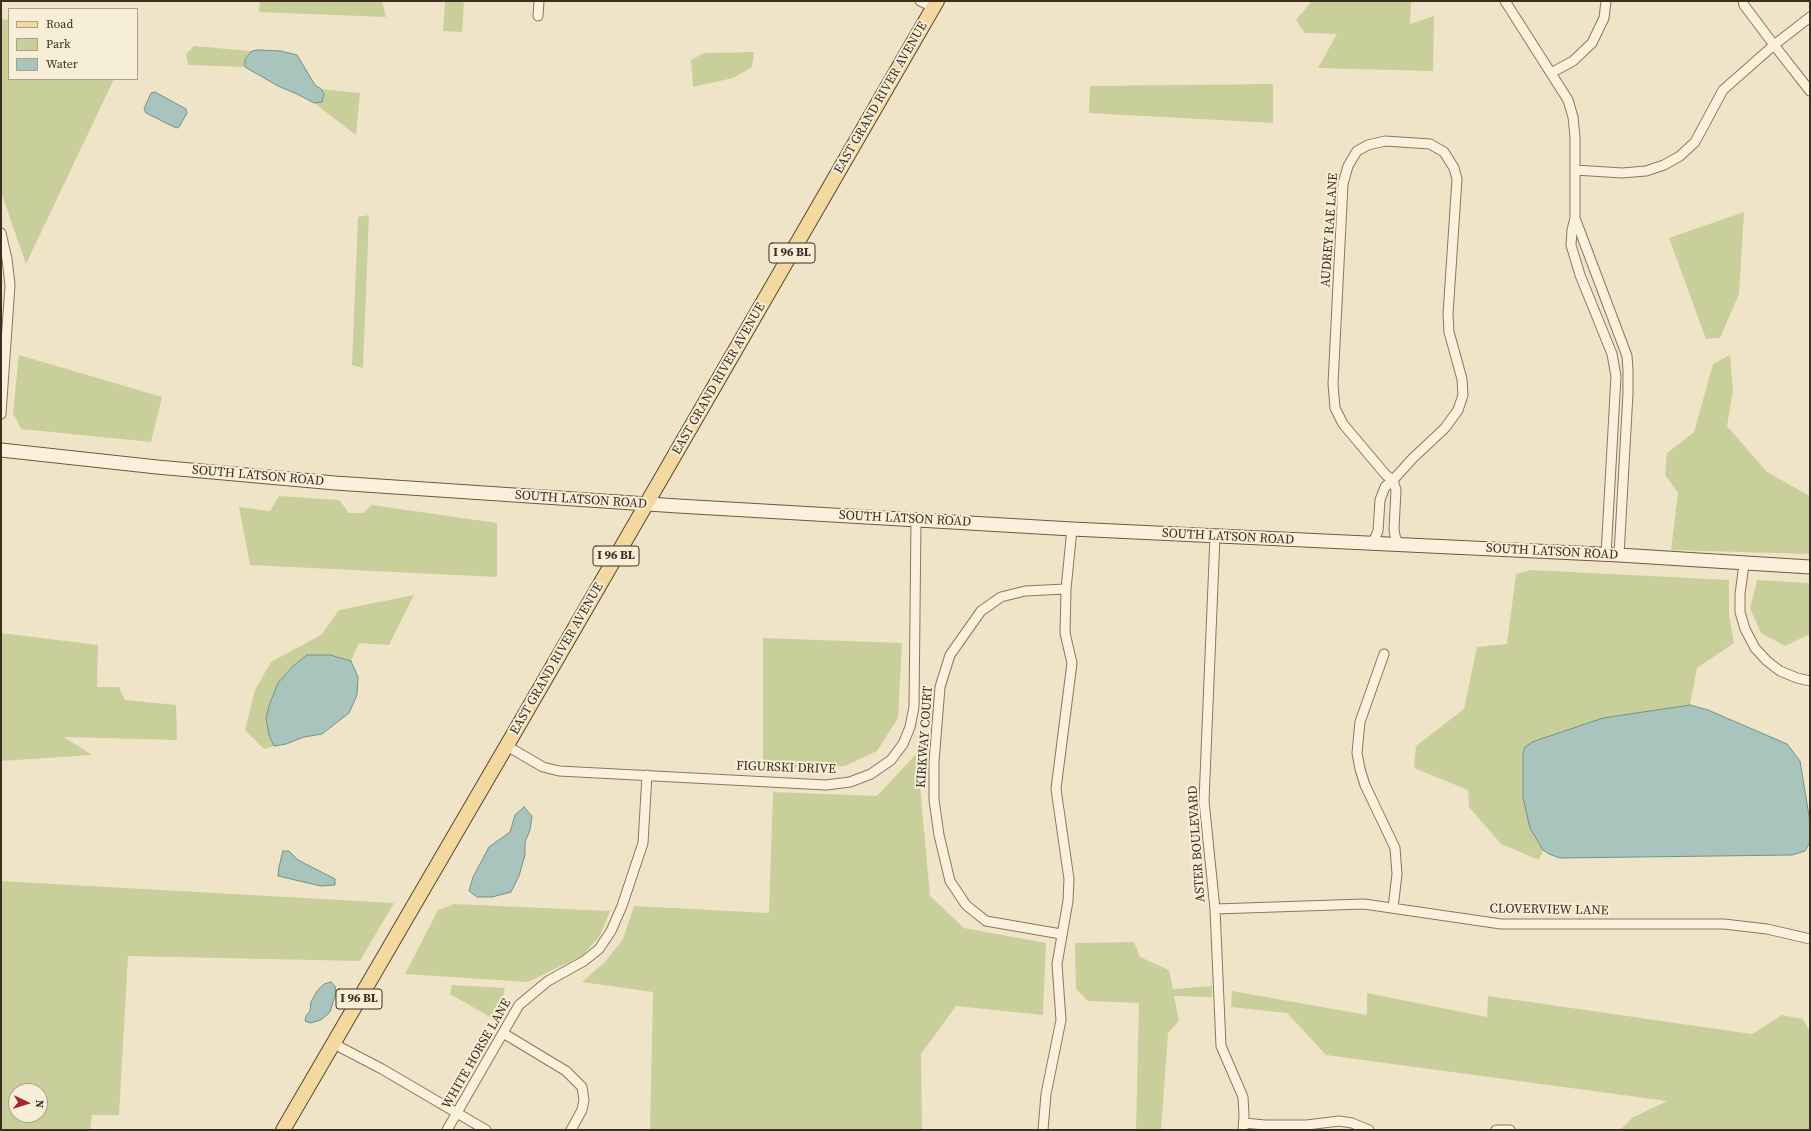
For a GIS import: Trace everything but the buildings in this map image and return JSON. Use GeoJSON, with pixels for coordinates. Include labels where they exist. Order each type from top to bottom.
{"type":"FeatureCollection","features":[{"type":"Feature","properties":{"kind":"main road","name":"EAST GRAND RIVER AVENUE"},"geometry":{"type":"LineString","coordinates":[[283,1130],[507,746],[935,4]]}},
{"type":"Feature","properties":{"kind":"main road","name":"SOUTH LATSON ROAD"},"geometry":{"type":"LineString","coordinates":[[1,450],[162,468],[335,483],[647,504],[1072,529],[1613,555],[1810,567]]}},
{"type":"Feature","properties":{"kind":"street"},"geometry":{"type":"LineString","coordinates":[[538,16],[539,1]]}},
{"type":"Feature","properties":{"kind":"street"},"geometry":{"type":"LineString","coordinates":[[920,1],[935,4]]}},
{"type":"Feature","properties":{"kind":"street"},"geometry":{"type":"LineString","coordinates":[[1505,1],[1568,100],[1573,117],[1575,138],[1575,218],[1572,230],[1571,245],[1580,275],[1594,307],[1614,364],[1616,376],[1610,489],[1613,555]]}},
{"type":"Feature","properties":{"kind":"street"},"geometry":{"type":"LineString","coordinates":[[1551,73],[1573,61],[1592,43],[1604,18],[1606,1]]}},
{"type":"Feature","properties":{"kind":"street"},"geometry":{"type":"LineString","coordinates":[[1743,1],[1744,5],[1810,91]]}},
{"type":"Feature","properties":{"kind":"street"},"geometry":{"type":"LineString","coordinates":[[1575,170],[1622,173],[1646,171],[1664,165],[1680,156],[1695,142],[1723,90],[1774,45],[1810,17]]}},
{"type":"Feature","properties":{"kind":"street","name":"AUDREY RAE LANE"},"geometry":{"type":"LineString","coordinates":[[1370,543],[1375,538],[1378,531],[1380,500],[1385,486],[1393,480],[1413,458],[1445,428],[1458,410],[1463,395],[1462,379],[1449,332],[1448,314],[1456,179],[1453,166],[1444,152],[1430,144],[1384,142],[1368,146],[1358,151],[1348,166],[1344,184],[1333,384],[1335,408],[1343,424],[1386,475],[1393,480]]}},
{"type":"Feature","properties":{"kind":"street"},"geometry":{"type":"LineString","coordinates":[[1575,218],[1627,356],[1627,417],[1622,490],[1613,555]]}},
{"type":"Feature","properties":{"kind":"street"},"geometry":{"type":"LineString","coordinates":[[1,233],[8,258],[10,285],[1,414]]}},
{"type":"Feature","properties":{"kind":"street"},"geometry":{"type":"LineString","coordinates":[[1594,307],[1606,301]]}},
{"type":"Feature","properties":{"kind":"street"},"geometry":{"type":"LineString","coordinates":[[1614,416],[1627,417]]}},
{"type":"Feature","properties":{"kind":"street"},"geometry":{"type":"LineString","coordinates":[[1393,480],[1396,490],[1394,529],[1399,545]]}},
{"type":"Feature","properties":{"kind":"street"},"geometry":{"type":"LineString","coordinates":[[1610,489],[1622,490]]}},
{"type":"Feature","properties":{"kind":"street","name":"FIGURSKI DRIVE"},"geometry":{"type":"LineString","coordinates":[[507,746],[543,767],[559,771],[826,785],[850,782],[871,774],[890,760],[903,744],[910,728],[914,707],[916,520]]}},
{"type":"Feature","properties":{"kind":"street"},"geometry":{"type":"LineString","coordinates":[[1043,1130],[1046,1094],[1061,1020],[1056,964],[1061,934],[1066,916],[1069,879],[1056,789],[1072,663],[1065,633],[1066,589],[1072,529]]}},
{"type":"Feature","properties":{"kind":"street","name":"ASTER BOULEVARD"},"geometry":{"type":"LineString","coordinates":[[1215,536],[1204,801],[1216,909],[1221,1046],[1242,1097],[1243,1127]]}},
{"type":"Feature","properties":{"kind":"street"},"geometry":{"type":"LineString","coordinates":[[1744,564],[1740,594],[1740,612],[1745,629],[1755,648],[1767,661],[1780,671],[1797,678],[1810,681]]}},
{"type":"Feature","properties":{"kind":"street","name":"KIRKWAY COURT"},"geometry":{"type":"LineString","coordinates":[[1061,934],[986,921],[966,905],[950,881],[939,835],[934,800],[934,762],[940,687],[950,655],[982,611],[1000,597],[1025,591],[1066,589]]}},
{"type":"Feature","properties":{"kind":"street"},"geometry":{"type":"LineString","coordinates":[[1384,654],[1360,722],[1357,738],[1357,753],[1364,781],[1395,848],[1397,874],[1393,908]]}},
{"type":"Feature","properties":{"kind":"street","name":"WHITE HORSE LANE"},"geometry":{"type":"LineString","coordinates":[[448,1130],[519,1005],[532,992],[548,980],[584,961],[599,949],[611,931],[622,906],[643,843],[648,775]]}},
{"type":"Feature","properties":{"kind":"street","name":"CLOVERVIEW LANE"},"geometry":{"type":"LineString","coordinates":[[1216,909],[1354,904],[1393,908],[1502,924],[1704,924],[1745,926],[1767,929],[1810,939]]}},
{"type":"Feature","properties":{"kind":"street"},"geometry":{"type":"LineString","coordinates":[[503,1033],[566,1071],[582,1087],[584,1100],[582,1110],[571,1130]]}},
{"type":"Feature","properties":{"kind":"street"},"geometry":{"type":"LineString","coordinates":[[334,1044],[382,1069],[486,1130]]}},
{"type":"Feature","properties":{"kind":"street"},"geometry":{"type":"LineString","coordinates":[[1243,1127],[1265,1125],[1308,1125],[1339,1121],[1352,1123],[1369,1130]]}},
{"type":"Feature","properties":{"kind":"street"},"geometry":{"type":"LineString","coordinates":[[1496,1130],[1510,1130]]}},
{"type":"Feature","properties":{"kind":"green space"},"geometry":{"type":"Polygon","coordinates":[[[260,1],[382,1],[386,17],[259,12],[260,1]]]}},
{"type":"Feature","properties":{"kind":"green space"},"geometry":{"type":"Polygon","coordinates":[[[445,1],[464,1],[462,32],[443,31],[445,1]]]}},
{"type":"Feature","properties":{"kind":"green space"},"geometry":{"type":"Polygon","coordinates":[[[1312,1],[1411,1],[1410,24],[1434,16],[1433,71],[1318,68],[1337,34],[1305,33],[1296,20],[1312,1]]]}},
{"type":"Feature","properties":{"kind":"green space"},"geometry":{"type":"Polygon","coordinates":[[[1,19],[8,20],[8,80],[114,80],[26,264],[1,192],[1,19]]]}},
{"type":"Feature","properties":{"kind":"green space"},"geometry":{"type":"Polygon","coordinates":[[[194,46],[252,51],[245,59],[245,67],[188,65],[186,54],[194,46]]]}},
{"type":"Feature","properties":{"kind":"green space"},"geometry":{"type":"Polygon","coordinates":[[[754,52],[752,67],[733,78],[693,87],[691,60],[704,53],[754,52]]]}},
{"type":"Feature","properties":{"kind":"green space"},"geometry":{"type":"Polygon","coordinates":[[[1273,84],[1273,123],[1089,113],[1090,86],[1273,84]]]}},
{"type":"Feature","properties":{"kind":"green space"},"geometry":{"type":"Polygon","coordinates":[[[321,89],[360,93],[356,135],[314,103],[322,102],[324,94],[321,89]]]}},
{"type":"Feature","properties":{"kind":"green space"},"geometry":{"type":"Polygon","coordinates":[[[1744,212],[1739,294],[1720,338],[1706,339],[1669,238],[1744,212]]]}},
{"type":"Feature","properties":{"kind":"green space"},"geometry":{"type":"Polygon","coordinates":[[[369,215],[363,368],[352,365],[358,217],[369,215]]]}},
{"type":"Feature","properties":{"kind":"green space"},"geometry":{"type":"Polygon","coordinates":[[[19,355],[162,397],[151,442],[21,429],[13,413],[19,355]]]}},
{"type":"Feature","properties":{"kind":"green space"},"geometry":{"type":"Polygon","coordinates":[[[1730,355],[1733,390],[1727,426],[1767,472],[1810,496],[1810,554],[1671,550],[1678,493],[1665,475],[1667,453],[1694,432],[1713,364],[1730,355]]]}},
{"type":"Feature","properties":{"kind":"green space"},"geometry":{"type":"Polygon","coordinates":[[[279,496],[339,500],[349,513],[363,513],[372,505],[497,523],[497,577],[250,565],[239,507],[270,511],[279,496]]]}},
{"type":"Feature","properties":{"kind":"green space"},"geometry":{"type":"Polygon","coordinates":[[[1531,570],[1729,580],[1729,615],[1734,643],[1697,668],[1690,705],[1603,718],[1532,742],[1525,747],[1530,828],[1543,850],[1539,860],[1501,844],[1469,807],[1468,790],[1414,768],[1416,746],[1464,709],[1477,647],[1507,644],[1516,574],[1531,570]]]}},
{"type":"Feature","properties":{"kind":"green space"},"geometry":{"type":"Polygon","coordinates":[[[1757,580],[1810,583],[1810,634],[1785,646],[1761,633],[1750,608],[1757,580]]]}},
{"type":"Feature","properties":{"kind":"green space"},"geometry":{"type":"Polygon","coordinates":[[[414,595],[389,645],[359,643],[351,661],[330,655],[307,655],[293,666],[278,683],[269,735],[274,746],[264,749],[245,730],[255,690],[271,662],[321,635],[339,610],[414,595]]]}},
{"type":"Feature","properties":{"kind":"green space"},"geometry":{"type":"Polygon","coordinates":[[[1,633],[98,645],[97,687],[119,687],[125,700],[176,705],[177,740],[64,737],[92,755],[1,761],[1,633]]]}},
{"type":"Feature","properties":{"kind":"green space"},"geometry":{"type":"Polygon","coordinates":[[[763,638],[902,643],[898,718],[877,751],[845,766],[763,768],[763,638]]]}},
{"type":"Feature","properties":{"kind":"green space"},"geometry":{"type":"Polygon","coordinates":[[[917,753],[930,896],[964,928],[1046,943],[1043,1015],[956,1006],[921,1054],[922,1130],[650,1130],[653,992],[582,982],[605,962],[623,939],[634,906],[769,913],[773,792],[877,796],[917,753]]]}},
{"type":"Feature","properties":{"kind":"green space"},"geometry":{"type":"Polygon","coordinates":[[[1,881],[394,903],[360,961],[128,956],[119,1115],[92,1115],[90,1130],[1,1130],[1,881]]]}},
{"type":"Feature","properties":{"kind":"green space"},"geometry":{"type":"Polygon","coordinates":[[[454,904],[610,911],[600,936],[582,956],[528,982],[405,974],[438,910],[454,904]]]}},
{"type":"Feature","properties":{"kind":"green space"},"geometry":{"type":"Polygon","coordinates":[[[1134,942],[1140,957],[1169,970],[1173,989],[1212,986],[1212,997],[1174,996],[1179,1021],[1168,1033],[1161,1130],[1136,1130],[1139,1003],[1088,1001],[1076,989],[1075,943],[1134,942]]]}},
{"type":"Feature","properties":{"kind":"green space"},"geometry":{"type":"Polygon","coordinates":[[[452,985],[505,988],[497,1021],[450,994],[452,985]]]}},
{"type":"Feature","properties":{"kind":"green space"},"geometry":{"type":"Polygon","coordinates":[[[1232,991],[1367,1015],[1367,993],[1487,1017],[1488,996],[1752,1034],[1782,1015],[1803,1019],[1810,1032],[1810,1130],[1620,1130],[1632,1118],[1667,1101],[1326,1055],[1287,1013],[1231,1007],[1232,991]]]}},
{"type":"Feature","properties":{"kind":"water"},"geometry":{"type":"Polygon","coordinates":[[[252,51],[281,51],[297,55],[315,85],[321,89],[324,94],[322,102],[314,103],[278,86],[245,67],[245,59],[252,51]]]}},
{"type":"Feature","properties":{"kind":"water"},"geometry":{"type":"Polygon","coordinates":[[[155,92],[186,109],[187,113],[179,127],[176,128],[146,113],[144,109],[151,93],[155,92]]]}},
{"type":"Feature","properties":{"kind":"water"},"geometry":{"type":"Polygon","coordinates":[[[307,655],[330,655],[351,661],[358,677],[357,695],[349,713],[322,734],[304,737],[286,744],[274,746],[269,735],[266,718],[270,703],[278,683],[293,666],[307,655]]]}},
{"type":"Feature","properties":{"kind":"water"},"geometry":{"type":"Polygon","coordinates":[[[1690,705],[1708,710],[1787,744],[1800,761],[1810,822],[1810,842],[1805,851],[1792,855],[1560,858],[1543,850],[1530,828],[1523,798],[1523,753],[1525,747],[1532,742],[1603,718],[1690,705]]]}},
{"type":"Feature","properties":{"kind":"water"},"geometry":{"type":"Polygon","coordinates":[[[524,807],[532,816],[530,830],[525,842],[525,855],[519,876],[511,892],[492,897],[477,897],[469,891],[473,877],[489,847],[510,832],[515,815],[524,807]]]}},
{"type":"Feature","properties":{"kind":"water"},"geometry":{"type":"Polygon","coordinates":[[[283,851],[289,851],[298,860],[335,879],[335,885],[321,886],[278,876],[283,851]]]}},
{"type":"Feature","properties":{"kind":"water"},"geometry":{"type":"Polygon","coordinates":[[[331,982],[335,986],[336,993],[330,1012],[321,1020],[310,1023],[305,1021],[306,1016],[310,1011],[311,1002],[317,991],[324,984],[331,982]]]}}]}
